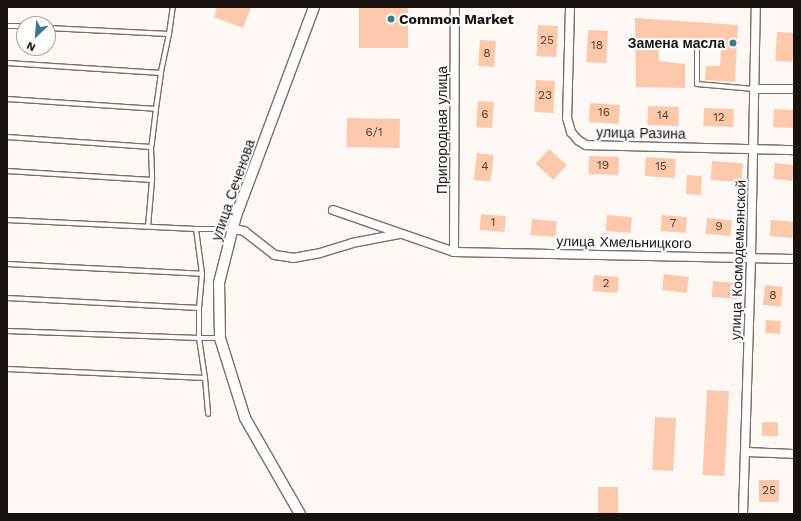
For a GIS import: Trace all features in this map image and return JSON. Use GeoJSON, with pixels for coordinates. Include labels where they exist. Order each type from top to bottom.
{"type":"FeatureCollection","features":[{"type":"Feature","properties":{"kind":"street","name":"улица Сеченова"},"geometry":{"type":"LineString","coordinates":[[300,514],[245,418],[220,338],[219,283],[233,229],[314,7]]}},
{"type":"Feature","properties":{"kind":"street","name":"Пригородная улица"},"geometry":{"type":"LineString","coordinates":[[454,252],[455,7]]}},
{"type":"Feature","properties":{"kind":"street","name":"улица Разина"},"geometry":{"type":"LineString","coordinates":[[570,7],[567,118],[571,132],[578,140],[586,145],[794,150]]}},
{"type":"Feature","properties":{"kind":"street","name":"улица Космодемьянской"},"geometry":{"type":"LineString","coordinates":[[743,514],[754,149],[756,7]]}},
{"type":"Feature","properties":{"kind":"street"},"geometry":{"type":"LineString","coordinates":[[754,88],[794,89]]}},
{"type":"Feature","properties":{"kind":"street","name":"улица Хмельницкого"},"geometry":{"type":"LineString","coordinates":[[333,210],[454,252],[794,259]]}},
{"type":"Feature","properties":{"kind":"street"},"geometry":{"type":"LineString","coordinates":[[233,229],[244,231],[275,255],[293,258],[320,253],[382,236],[402,233]]}},
{"type":"Feature","properties":{"kind":"street"},"geometry":{"type":"LineString","coordinates":[[745,452],[794,454]]}},
{"type":"Feature","properties":{"kind":"lane"},"geometry":{"type":"LineString","coordinates":[[148,227],[152,180],[150,147],[173,7]]}},
{"type":"Feature","properties":{"kind":"lane"},"geometry":{"type":"LineString","coordinates":[[56,28],[168,34]]}},
{"type":"Feature","properties":{"kind":"lane"},"geometry":{"type":"LineString","coordinates":[[697,51],[697,84],[754,88]]}},
{"type":"Feature","properties":{"kind":"lane"},"geometry":{"type":"LineString","coordinates":[[7,63],[161,73]]}},
{"type":"Feature","properties":{"kind":"lane"},"geometry":{"type":"LineString","coordinates":[[7,99],[156,109]]}},
{"type":"Feature","properties":{"kind":"lane"},"geometry":{"type":"LineString","coordinates":[[7,137],[150,147]]}},
{"type":"Feature","properties":{"kind":"lane"},"geometry":{"type":"LineString","coordinates":[[7,171],[152,180]]}},
{"type":"Feature","properties":{"kind":"lane"},"geometry":{"type":"LineString","coordinates":[[7,220],[196,229],[233,229]]}},
{"type":"Feature","properties":{"kind":"lane"},"geometry":{"type":"LineString","coordinates":[[196,229],[202,274],[199,308],[199,338],[205,378],[208,414]]}},
{"type":"Feature","properties":{"kind":"lane"},"geometry":{"type":"LineString","coordinates":[[7,264],[202,274]]}},
{"type":"Feature","properties":{"kind":"lane"},"geometry":{"type":"LineString","coordinates":[[7,298],[199,308]]}},
{"type":"Feature","properties":{"kind":"lane"},"geometry":{"type":"LineString","coordinates":[[7,331],[220,338]]}},
{"type":"Feature","properties":{"kind":"lane"},"geometry":{"type":"LineString","coordinates":[[7,369],[205,378]]}},
{"type":"Feature","properties":{"kind":"building"},"geometry":{"type":"Polygon","coordinates":[[[217,7],[251,7],[243,28],[214,17],[217,7]]]}},
{"type":"Feature","properties":{"kind":"building"},"geometry":{"type":"Polygon","coordinates":[[[359,7],[408,7],[408,48],[359,48],[359,7]]]}},
{"type":"Feature","properties":{"kind":"building"},"geometry":{"type":"Polygon","coordinates":[[[635,18],[738,25],[735,82],[705,80],[706,66],[720,66],[722,39],[658,38],[659,61],[685,64],[685,88],[636,87],[635,18]]]}},
{"type":"Feature","properties":{"kind":"building"},"geometry":{"type":"Polygon","coordinates":[[[538,25],[558,26],[556,57],[536,56],[538,25]]]}},
{"type":"Feature","properties":{"kind":"building"},"geometry":{"type":"Polygon","coordinates":[[[588,30],[608,31],[606,63],[586,62],[588,30]]]}},
{"type":"Feature","properties":{"kind":"building"},"geometry":{"type":"Polygon","coordinates":[[[777,32],[794,33],[792,62],[775,61],[777,32]]]}},
{"type":"Feature","properties":{"kind":"building"},"geometry":{"type":"Polygon","coordinates":[[[480,40],[496,41],[494,67],[478,66],[480,40]]]}},
{"type":"Feature","properties":{"kind":"building"},"geometry":{"type":"Polygon","coordinates":[[[536,80],[555,81],[553,113],[534,112],[536,80]]]}},
{"type":"Feature","properties":{"kind":"building"},"geometry":{"type":"Polygon","coordinates":[[[478,101],[494,102],[492,128],[476,127],[478,101]]]}},
{"type":"Feature","properties":{"kind":"building"},"geometry":{"type":"Polygon","coordinates":[[[590,103],[620,105],[619,124],[589,122],[590,103]]]}},
{"type":"Feature","properties":{"kind":"building"},"geometry":{"type":"Polygon","coordinates":[[[648,106],[679,107],[678,126],[647,125],[648,106]]]}},
{"type":"Feature","properties":{"kind":"building"},"geometry":{"type":"Polygon","coordinates":[[[704,108],[734,109],[733,127],[703,126],[704,108]]]}},
{"type":"Feature","properties":{"kind":"building"},"geometry":{"type":"Polygon","coordinates":[[[774,109],[794,110],[793,128],[773,127],[774,109]]]}},
{"type":"Feature","properties":{"kind":"building"},"geometry":{"type":"Polygon","coordinates":[[[347,118],[400,119],[399,148],[346,147],[347,118]]]}},
{"type":"Feature","properties":{"kind":"building"},"geometry":{"type":"Polygon","coordinates":[[[549,149],[567,165],[553,180],[536,164],[549,149]]]}},
{"type":"Feature","properties":{"kind":"building"},"geometry":{"type":"Polygon","coordinates":[[[477,153],[494,155],[491,182],[474,180],[477,153]]]}},
{"type":"Feature","properties":{"kind":"building"},"geometry":{"type":"Polygon","coordinates":[[[589,156],[619,157],[618,175],[588,174],[589,156]]]}},
{"type":"Feature","properties":{"kind":"building"},"geometry":{"type":"Polygon","coordinates":[[[646,157],[676,159],[675,178],[645,176],[646,157]]]}},
{"type":"Feature","properties":{"kind":"building"},"geometry":{"type":"Polygon","coordinates":[[[712,161],[743,163],[742,182],[711,180],[712,161]]]}},
{"type":"Feature","properties":{"kind":"building"},"geometry":{"type":"Polygon","coordinates":[[[775,163],[794,165],[792,181],[773,179],[775,163]]]}},
{"type":"Feature","properties":{"kind":"building"},"geometry":{"type":"Polygon","coordinates":[[[687,175],[702,176],[701,195],[686,194],[687,175]]]}},
{"type":"Feature","properties":{"kind":"building"},"geometry":{"type":"Polygon","coordinates":[[[481,214],[506,216],[505,232],[480,230],[481,214]]]}},
{"type":"Feature","properties":{"kind":"building"},"geometry":{"type":"Polygon","coordinates":[[[607,215],[632,217],[631,233],[606,231],[607,215]]]}},
{"type":"Feature","properties":{"kind":"building"},"geometry":{"type":"Polygon","coordinates":[[[662,215],[687,217],[686,233],[661,231],[662,215]]]}},
{"type":"Feature","properties":{"kind":"building"},"geometry":{"type":"Polygon","coordinates":[[[707,218],[732,220],[731,236],[706,234],[707,218]]]}},
{"type":"Feature","properties":{"kind":"building"},"geometry":{"type":"Polygon","coordinates":[[[532,219],[557,221],[556,237],[531,235],[532,219]]]}},
{"type":"Feature","properties":{"kind":"building"},"geometry":{"type":"Polygon","coordinates":[[[771,220],[794,222],[793,238],[770,236],[771,220]]]}},
{"type":"Feature","properties":{"kind":"building"},"geometry":{"type":"Polygon","coordinates":[[[664,274],[689,277],[687,293],[662,290],[664,274]]]}},
{"type":"Feature","properties":{"kind":"building"},"geometry":{"type":"Polygon","coordinates":[[[594,275],[619,277],[618,293],[593,291],[594,275]]]}},
{"type":"Feature","properties":{"kind":"building"},"geometry":{"type":"Polygon","coordinates":[[[713,281],[738,283],[737,299],[712,297],[713,281]]]}},
{"type":"Feature","properties":{"kind":"building"},"geometry":{"type":"Polygon","coordinates":[[[765,285],[783,287],[781,307],[763,305],[765,285]]]}},
{"type":"Feature","properties":{"kind":"building"},"geometry":{"type":"Polygon","coordinates":[[[766,320],[781,321],[780,334],[765,333],[766,320]]]}},
{"type":"Feature","properties":{"kind":"building"},"geometry":{"type":"Polygon","coordinates":[[[707,390],[729,391],[725,476],[703,475],[707,390]]]}},
{"type":"Feature","properties":{"kind":"building"},"geometry":{"type":"Polygon","coordinates":[[[655,417],[676,418],[673,471],[652,470],[655,417]]]}},
{"type":"Feature","properties":{"kind":"building"},"geometry":{"type":"Polygon","coordinates":[[[762,422],[778,422],[778,436],[762,436],[762,422]]]}},
{"type":"Feature","properties":{"kind":"building"},"geometry":{"type":"Polygon","coordinates":[[[759,480],[779,480],[779,502],[759,502],[759,480]]]}},
{"type":"Feature","properties":{"kind":"building"},"geometry":{"type":"Polygon","coordinates":[[[598,487],[618,487],[618,514],[598,514],[598,487]]]}},
{"type":"Feature","properties":{"kind":"place","name":"Common Market"},"geometry":{"type":"Point","coordinates":[391,19]}},
{"type":"Feature","properties":{"kind":"place","name":"Замена масла"},"geometry":{"type":"Point","coordinates":[733,43]}}]}
